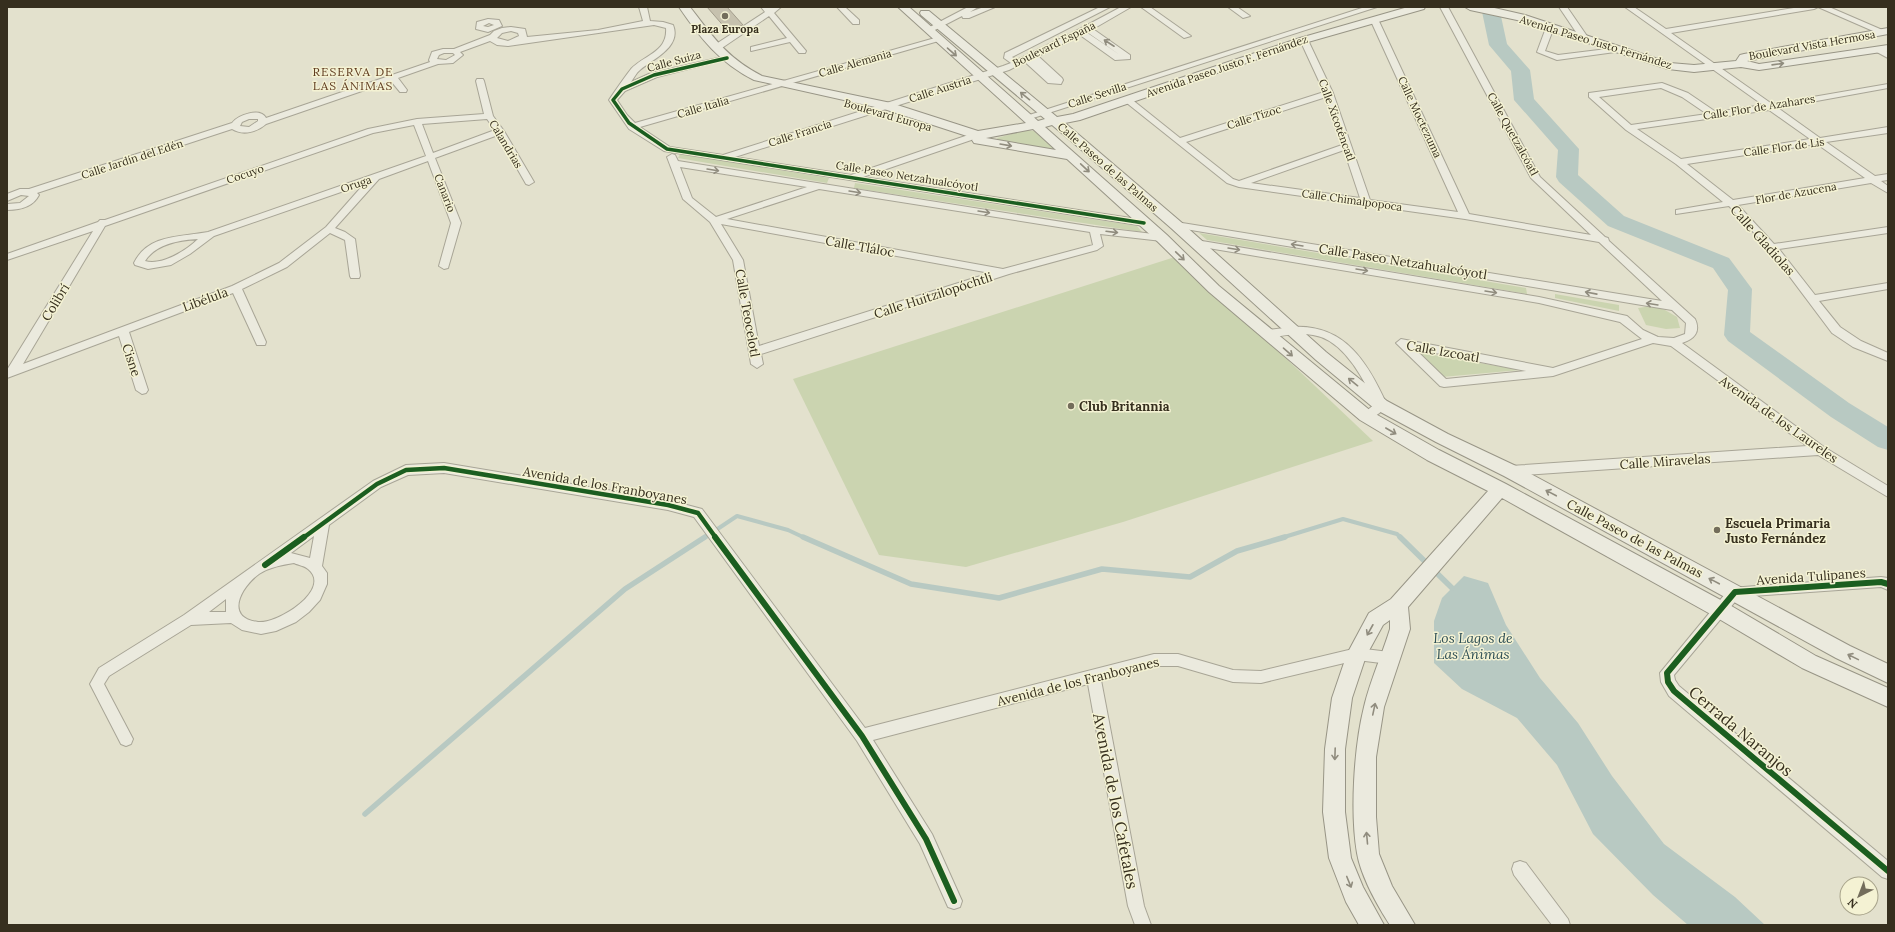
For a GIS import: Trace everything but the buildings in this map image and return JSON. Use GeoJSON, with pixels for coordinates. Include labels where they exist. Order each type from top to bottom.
{"type":"FeatureCollection","features":[{"type":"Feature","properties":{"kind":"street"},"geometry":{"type":"LineString","coordinates":[[643,7],[647,24]]}},
{"type":"Feature","properties":{"kind":"street","name":"Boulevard Europa"},"geometry":{"type":"LineString","coordinates":[[684,7],[736,74],[753,82],[882,107],[972,136],[1071,156]]}},
{"type":"Feature","properties":{"kind":"street"},"geometry":{"type":"LineString","coordinates":[[720,54],[767,10],[777,7]]}},
{"type":"Feature","properties":{"kind":"street"},"geometry":{"type":"LineString","coordinates":[[842,7],[856,22]]}},
{"type":"Feature","properties":{"kind":"street","name":"Calle Paseo de las Palmas"},"geometry":{"type":"LineString","coordinates":[[903,7],[995,72],[1040,119],[1071,156],[1144,224],[1162,238],[1214,289],[1366,416],[1433,455],[1500,489],[1721,610],[1809,662],[1888,698]]}},
{"type":"Feature","properties":{"kind":"street","name":"Calle Paseo de las Palmas"},"geometry":{"type":"LineString","coordinates":[[919,7],[933,27],[938,40],[980,76],[1040,119],[1074,137],[1176,225],[1293,331],[1381,405],[1442,438],[1510,471],[1843,652],[1888,674]]}},
{"type":"Feature","properties":{"kind":"street"},"geometry":{"type":"LineString","coordinates":[[933,27],[966,9],[970,16],[991,7]]}},
{"type":"Feature","properties":{"kind":"street"},"geometry":{"type":"LineString","coordinates":[[1017,63],[1007,57],[1106,7]]}},
{"type":"Feature","properties":{"kind":"street","name":"Boulevard España"},"geometry":{"type":"LineString","coordinates":[[980,76],[995,72],[1029,58],[1127,7]]}},
{"type":"Feature","properties":{"kind":"street"},"geometry":{"type":"LineString","coordinates":[[1145,7],[1187,36]]}},
{"type":"Feature","properties":{"kind":"street"},"geometry":{"type":"LineString","coordinates":[[1232,7],[1246,16]]}},
{"type":"Feature","properties":{"kind":"street","name":"Avenida Paseo Justo F. Fernández"},"geometry":{"type":"LineString","coordinates":[[1040,119],[1076,117],[1304,40],[1374,13],[1412,7]]}},
{"type":"Feature","properties":{"kind":"street","name":"Calle Quetzalcóatl"},"geometry":{"type":"LineString","coordinates":[[1444,7],[1536,178],[1605,240],[1691,322],[1690,336],[1673,342]]}},
{"type":"Feature","properties":{"kind":"street","name":"Avenida Paseo Justo Fernández"},"geometry":{"type":"LineString","coordinates":[[1474,7],[1550,27],[1615,50],[1670,67],[1696,69],[1716,67]]}},
{"type":"Feature","properties":{"kind":"street"},"geometry":{"type":"LineString","coordinates":[[1563,7],[1585,39]]}},
{"type":"Feature","properties":{"kind":"street"},"geometry":{"type":"LineString","coordinates":[[1628,7],[1716,67],[1769,107],[1888,190]]}},
{"type":"Feature","properties":{"kind":"street"},"geometry":{"type":"LineString","coordinates":[[1665,32],[1814,7]]}},
{"type":"Feature","properties":{"kind":"street"},"geometry":{"type":"LineString","coordinates":[[1822,7],[1886,32]]}},
{"type":"Feature","properties":{"kind":"street"},"geometry":{"type":"LineString","coordinates":[[767,10],[802,51]]}},
{"type":"Feature","properties":{"kind":"street","name":"Calle Sevilla"},"geometry":{"type":"LineString","coordinates":[[1040,119],[1374,13]]}},
{"type":"Feature","properties":{"kind":"street","name":"Calle Moctezuma"},"geometry":{"type":"LineString","coordinates":[[1374,13],[1465,216]]}},
{"type":"Feature","properties":{"kind":"street"},"geometry":{"type":"LineString","coordinates":[[495,35],[508,43],[598,32],[647,24],[666,25],[670,27],[670,37],[666,46],[657,55],[636,70],[612,100],[620,114],[632,127],[667,149],[675,163],[688,199],[714,220],[819,186],[850,178],[972,136]]}},
{"type":"Feature","properties":{"kind":"street"},"geometry":{"type":"LineString","coordinates":[[1550,27],[1541,52],[1548,56],[1557,58],[1615,50]]}},
{"type":"Feature","properties":{"kind":"street"},"geometry":{"type":"LineString","coordinates":[[262,119],[258,126],[250,130],[236,127],[244,118],[253,116],[262,119],[435,60],[452,61],[457,53],[511,29],[564,35]]}},
{"type":"Feature","properties":{"kind":"street"},"geometry":{"type":"LineString","coordinates":[[1084,30],[1127,57],[1118,58],[1084,30]]}},
{"type":"Feature","properties":{"kind":"street"},"geometry":{"type":"LineString","coordinates":[[518,41],[523,37],[522,31]]}},
{"type":"Feature","properties":{"kind":"street","name":"Boulevard Vista Hermosa"},"geometry":{"type":"LineString","coordinates":[[1740,64],[1744,57],[1886,32]]}},
{"type":"Feature","properties":{"kind":"street"},"geometry":{"type":"LineString","coordinates":[[754,49],[793,39]]}},
{"type":"Feature","properties":{"kind":"street","name":"Calle Alemania"},"geometry":{"type":"LineString","coordinates":[[777,86],[938,40]]}},
{"type":"Feature","properties":{"kind":"street","name":"Calle Xicoténcatl"},"geometry":{"type":"LineString","coordinates":[[1304,40],[1329,93],[1366,202]]}},
{"type":"Feature","properties":{"kind":"street"},"geometry":{"type":"LineString","coordinates":[[435,60],[435,54],[442,51],[457,53]]}},
{"type":"Feature","properties":{"kind":"street","name":"Boulevard Vista Hermosa"},"geometry":{"type":"LineString","coordinates":[[1716,67],[1740,64],[1759,67],[1885,51]]}},
{"type":"Feature","properties":{"kind":"street","name":"Calle Suiza"},"geometry":{"type":"LineString","coordinates":[[622,89],[654,75],[720,54]]}},
{"type":"Feature","properties":{"kind":"street"},"geometry":{"type":"LineString","coordinates":[[361,85],[392,77],[435,60]]}},
{"type":"Feature","properties":{"kind":"street","name":"Calle Austria"},"geometry":{"type":"LineString","coordinates":[[882,107],[980,76]]}},
{"type":"Feature","properties":{"kind":"street"},"geometry":{"type":"LineString","coordinates":[[392,77],[403,90]]}},
{"type":"Feature","properties":{"kind":"street","name":"Calandrias"},"geometry":{"type":"LineString","coordinates":[[480,81],[489,116],[500,131],[529,182]]}},
{"type":"Feature","properties":{"kind":"street","name":"Calle Gladiolas"},"geometry":{"type":"LineString","coordinates":[[1713,114],[1685,95],[1662,85],[1592,95],[1630,128],[1679,162],[1732,204],[1772,248],[1836,330],[1857,344],[1888,357]]}},
{"type":"Feature","properties":{"kind":"street","name":"Calle Italia"},"geometry":{"type":"LineString","coordinates":[[632,127],[777,86]]}},
{"type":"Feature","properties":{"kind":"street","name":"Calle Flor de Azahares"},"geometry":{"type":"LineString","coordinates":[[1630,128],[1713,114],[1769,107],[1888,86]]}},
{"type":"Feature","properties":{"kind":"street","name":"Calle Tízoc"},"geometry":{"type":"LineString","coordinates":[[1179,142],[1329,93]]}},
{"type":"Feature","properties":{"kind":"street","name":"Calle Chimalpopoca"},"geometry":{"type":"LineString","coordinates":[[1127,100],[1230,181],[1239,184],[1465,216],[1605,240]]}},
{"type":"Feature","properties":{"kind":"street","name":"Calle Francia"},"geometry":{"type":"LineString","coordinates":[[723,158],[882,107]]}},
{"type":"Feature","properties":{"kind":"street","name":"Cocuyo"},"geometry":{"type":"LineString","coordinates":[[7,257],[103,222],[371,131],[417,122],[489,116]]}},
{"type":"Feature","properties":{"kind":"street"},"geometry":{"type":"LineString","coordinates":[[1074,137],[1071,126],[1076,117]]}},
{"type":"Feature","properties":{"kind":"street","name":"Boulevard Europa"},"geometry":{"type":"LineString","coordinates":[[972,136],[994,133],[1040,119]]}},
{"type":"Feature","properties":{"kind":"street","name":"Canario"},"geometry":{"type":"LineString","coordinates":[[417,122],[456,223],[444,266]]}},
{"type":"Feature","properties":{"kind":"street","name":"Calle Jardín del Edén"},"geometry":{"type":"LineString","coordinates":[[32,194],[236,127]]}},
{"type":"Feature","properties":{"kind":"street","name":"Calle Flor de Lis"},"geometry":{"type":"LineString","coordinates":[[1679,162],[1819,142],[1888,130]]}},
{"type":"Feature","properties":{"kind":"street","name":"Oruga"},"geometry":{"type":"LineString","coordinates":[[211,234],[374,178],[500,131]]}},
{"type":"Feature","properties":{"kind":"street"},"geometry":{"type":"LineString","coordinates":[[1239,184],[1348,146]]}},
{"type":"Feature","properties":{"kind":"street","name":"Calle Paseo Netzahualcóyotl"},"geometry":{"type":"LineString","coordinates":[[667,149],[1144,224]]}},
{"type":"Feature","properties":{"kind":"street","name":"Calle Paseo Netzahualcóyotl"},"geometry":{"type":"LineString","coordinates":[[675,163],[1094,230],[1162,238]]}},
{"type":"Feature","properties":{"kind":"street","name":"Flor de Azucena"},"geometry":{"type":"LineString","coordinates":[[1679,212],[1888,177]]}},
{"type":"Feature","properties":{"kind":"street","name":"Libélula"},"geometry":{"type":"LineString","coordinates":[[9,376],[122,330],[236,288],[283,265],[329,229],[374,178]]}},
{"type":"Feature","properties":{"kind":"street"},"geometry":{"type":"LineString","coordinates":[[7,198],[17,193],[32,194]]}},
{"type":"Feature","properties":{"kind":"street"},"geometry":{"type":"LineString","coordinates":[[7,207],[24,205],[32,194]]}},
{"type":"Feature","properties":{"kind":"street","name":"Calle Tláloc"},"geometry":{"type":"LineString","coordinates":[[714,220],[1005,272]]}},
{"type":"Feature","properties":{"kind":"street","name":"Calle Teocelotl"},"geometry":{"type":"LineString","coordinates":[[714,220],[738,260],[757,364]]}},
{"type":"Feature","properties":{"kind":"street","name":"Colibrí"},"geometry":{"type":"LineString","coordinates":[[9,376],[103,222]]}},
{"type":"Feature","properties":{"kind":"street","name":"Calle Paseo Netzahualcóyotl"},"geometry":{"type":"LineString","coordinates":[[1176,225],[1537,283],[1675,307]]}},
{"type":"Feature","properties":{"kind":"street"},"geometry":{"type":"LineString","coordinates":[[329,229],[350,239],[355,276]]}},
{"type":"Feature","properties":{"kind":"street","name":"Calle Huitzilopóchtli"},"geometry":{"type":"LineString","coordinates":[[754,352],[1005,272],[1094,248],[1098,246],[1094,230]]}},
{"type":"Feature","properties":{"kind":"street"},"geometry":{"type":"LineString","coordinates":[[1772,248],[1888,230]]}},
{"type":"Feature","properties":{"kind":"street"},"geometry":{"type":"LineString","coordinates":[[211,234],[190,252],[160,265],[146,266],[139,263],[141,257],[148,251],[179,238],[211,234]]}},
{"type":"Feature","properties":{"kind":"street","name":"Calle Paseo Netzahualcóyotl"},"geometry":{"type":"LineString","coordinates":[[1196,243],[1539,300],[1622,319]]}},
{"type":"Feature","properties":{"kind":"street"},"geometry":{"type":"LineString","coordinates":[[1537,283],[1539,300]]}},
{"type":"Feature","properties":{"kind":"street"},"geometry":{"type":"LineString","coordinates":[[1813,299],[1888,286]]}},
{"type":"Feature","properties":{"kind":"street"},"geometry":{"type":"LineString","coordinates":[[236,288],[261,342]]}},
{"type":"Feature","properties":{"kind":"street"},"geometry":{"type":"LineString","coordinates":[[1629,300],[1622,319],[1634,330],[1653,339],[1673,342]]}},
{"type":"Feature","properties":{"kind":"street","name":"Cisne"},"geometry":{"type":"LineString","coordinates":[[122,330],[142,390]]}},
{"type":"Feature","properties":{"kind":"street"},"geometry":{"type":"LineString","coordinates":[[1267,334],[1293,331]]}},
{"type":"Feature","properties":{"kind":"street","name":"Calle Izcoatl"},"geometry":{"type":"LineString","coordinates":[[1553,372],[1401,342],[1444,383],[1553,372],[1653,339]]}},
{"type":"Feature","properties":{"kind":"street","name":"Avenida de los Laureles"},"geometry":{"type":"LineString","coordinates":[[1673,342],[1820,450],[1888,492]]}},
{"type":"Feature","properties":{"kind":"street"},"geometry":{"type":"LineString","coordinates":[[1366,416],[1381,405]]}},
{"type":"Feature","properties":{"kind":"street","name":"Calle Miravelas"},"geometry":{"type":"LineString","coordinates":[[1510,471],[1820,450]]}},
{"type":"Feature","properties":{"kind":"street","name":"Avenida de los Franboyanes"},"geometry":{"type":"LineString","coordinates":[[265,565],[377,484],[406,470],[444,468],[668,505],[698,513],[730,554],[862,736],[926,839],[954,900]]}},
{"type":"Feature","properties":{"kind":"street"},"geometry":{"type":"LineString","coordinates":[[1372,925],[1354,894],[1340,858],[1334,812],[1335,749],[1342,698],[1357,654],[1376,619],[1398,605],[1500,489],[1514,490],[1519,488],[1520,484],[1518,479],[1510,471]]}},
{"type":"Feature","properties":{"kind":"street"},"geometry":{"type":"LineString","coordinates":[[315,566],[323,524]]}},
{"type":"Feature","properties":{"kind":"street"},"geometry":{"type":"LineString","coordinates":[[126,739],[97,684],[104,672],[189,619],[243,580],[265,565],[279,560],[294,558],[306,560],[315,566],[320,574],[320,584],[316,596],[308,607],[282,624],[260,628],[242,624],[234,617],[231,609],[232,600],[236,590],[243,580]]}},
{"type":"Feature","properties":{"kind":"street","name":"Avenida Tulipanes"},"geometry":{"type":"LineString","coordinates":[[1735,592],[1881,582],[1888,584]]}},
{"type":"Feature","properties":{"kind":"street","name":"Cerrada Naranjos"},"geometry":{"type":"LineString","coordinates":[[1735,592],[1667,673],[1668,682],[1674,691],[1888,871]]}},
{"type":"Feature","properties":{"kind":"street"},"geometry":{"type":"LineString","coordinates":[[1398,605],[1400,629],[1374,707],[1366,757],[1365,817],[1368,854],[1383,893],[1403,925]]}},
{"type":"Feature","properties":{"kind":"street"},"geometry":{"type":"LineString","coordinates":[[189,619],[234,617]]}},
{"type":"Feature","properties":{"kind":"street","name":"Avenida de los Franboyanes"},"geometry":{"type":"LineString","coordinates":[[862,736],[1154,660],[1178,660],[1233,676],[1261,677],[1357,654],[1390,658]]}},
{"type":"Feature","properties":{"kind":"street","name":"Avenida de los Cafetales"},"geometry":{"type":"LineString","coordinates":[[1093,676],[1136,906],[1142,925]]}},
{"type":"Feature","properties":{"kind":"street"},"geometry":{"type":"LineString","coordinates":[[1520,869],[1562,925]]}},
{"type":"Feature","properties":{"kind":"green space"},"geometry":{"type":"Polygon","coordinates":[[[1026,130],[1034,131],[1053,148],[1052,151],[999,142],[997,138],[1026,130]]]}},
{"type":"Feature","properties":{"kind":"green space"},"geometry":{"type":"Polygon","coordinates":[[[680,154],[829,178],[827,183],[678,158],[680,154]]]}},
{"type":"Feature","properties":{"kind":"green space"},"geometry":{"type":"Polygon","coordinates":[[[855,183],[1137,226],[1142,232],[854,188],[855,183]]]}},
{"type":"Feature","properties":{"kind":"green space"},"geometry":{"type":"Polygon","coordinates":[[[1199,233],[1526,288],[1527,294],[1207,240],[1199,233]]]}},
{"type":"Feature","properties":{"kind":"green space","name":"Club Britannia"},"geometry":{"type":"Polygon","coordinates":[[[1178,256],[1373,441],[1123,522],[966,567],[879,555],[793,379],[1178,256]]]}},
{"type":"Feature","properties":{"kind":"green space"},"geometry":{"type":"Polygon","coordinates":[[[1555,294],[1619,305],[1619,311],[1555,298],[1555,294]]]}},
{"type":"Feature","properties":{"kind":"green space"},"geometry":{"type":"Polygon","coordinates":[[[1652,306],[1665,310],[1677,317],[1680,328],[1666,329],[1646,325],[1638,308],[1652,306]]]}},
{"type":"Feature","properties":{"kind":"green space"},"geometry":{"type":"Polygon","coordinates":[[[1416,352],[1520,370],[1442,377],[1416,352]]]}},
{"type":"Feature","properties":{"kind":"water","name":"Los Lagos de Las Ánimas"},"geometry":{"type":"Polygon","coordinates":[[[1464,576],[1488,583],[1506,625],[1540,678],[1578,723],[1612,776],[1664,844],[1735,897],[1765,925],[1688,925],[1653,895],[1593,834],[1557,765],[1517,718],[1462,689],[1434,663],[1434,621],[1442,598],[1464,576]]]}},
{"type":"Feature","properties":{"kind":"waterway"},"geometry":{"type":"LineString","coordinates":[[1490,7],[1498,45],[1520,70],[1524,100],[1569,149],[1567,177],[1616,221],[1721,263],[1740,289],[1737,335],[1840,410],[1888,440]]}},
{"type":"Feature","properties":{"kind":"waterway"},"geometry":{"type":"LineString","coordinates":[[704,538],[737,516],[788,530],[805,538]]}},
{"type":"Feature","properties":{"kind":"waterway"},"geometry":{"type":"LineString","coordinates":[[1281,538],[1343,519],[1397,534],[1400,537]]}},
{"type":"Feature","properties":{"kind":"waterway"},"geometry":{"type":"LineString","coordinates":[[365,814],[625,589],[705,537]]}},
{"type":"Feature","properties":{"kind":"waterway"},"geometry":{"type":"LineString","coordinates":[[803,537],[911,584],[999,598],[1102,569],[1190,577],[1237,551],[1285,537]]}},
{"type":"Feature","properties":{"kind":"waterway"},"geometry":{"type":"LineString","coordinates":[[1400,537],[1452,588]]}},
{"type":"Feature","properties":{"kind":"cycle path"},"geometry":{"type":"LineString","coordinates":[[727,58],[654,75],[622,89],[613,100],[629,123],[667,149],[1144,223]]}},
{"type":"Feature","properties":{"kind":"cycle path"},"geometry":{"type":"LineString","coordinates":[[265,565],[377,484],[406,470],[444,468],[668,505],[698,513],[862,736],[926,839],[954,901]]}},
{"type":"Feature","properties":{"kind":"cycle path"},"geometry":{"type":"LineString","coordinates":[[1888,584],[1881,582],[1735,592],[1667,673],[1668,682],[1674,691],[1888,871]]}},
{"type":"Feature","properties":{"kind":"place","name":"Plaza Europa"},"geometry":{"type":"Point","coordinates":[725,16]}},
{"type":"Feature","properties":{"kind":"place","name":"Club Britannia"},"geometry":{"type":"Point","coordinates":[1071,406]}},
{"type":"Feature","properties":{"kind":"place","name":"Escuela Primaria Justo Fernández"},"geometry":{"type":"Point","coordinates":[1717,530]}},
{"type":"Feature","properties":{"kind":"district","name":"RESERVA DE LAS ÁNIMAS"},"geometry":{"type":"Point","coordinates":[353,79]}}]}
